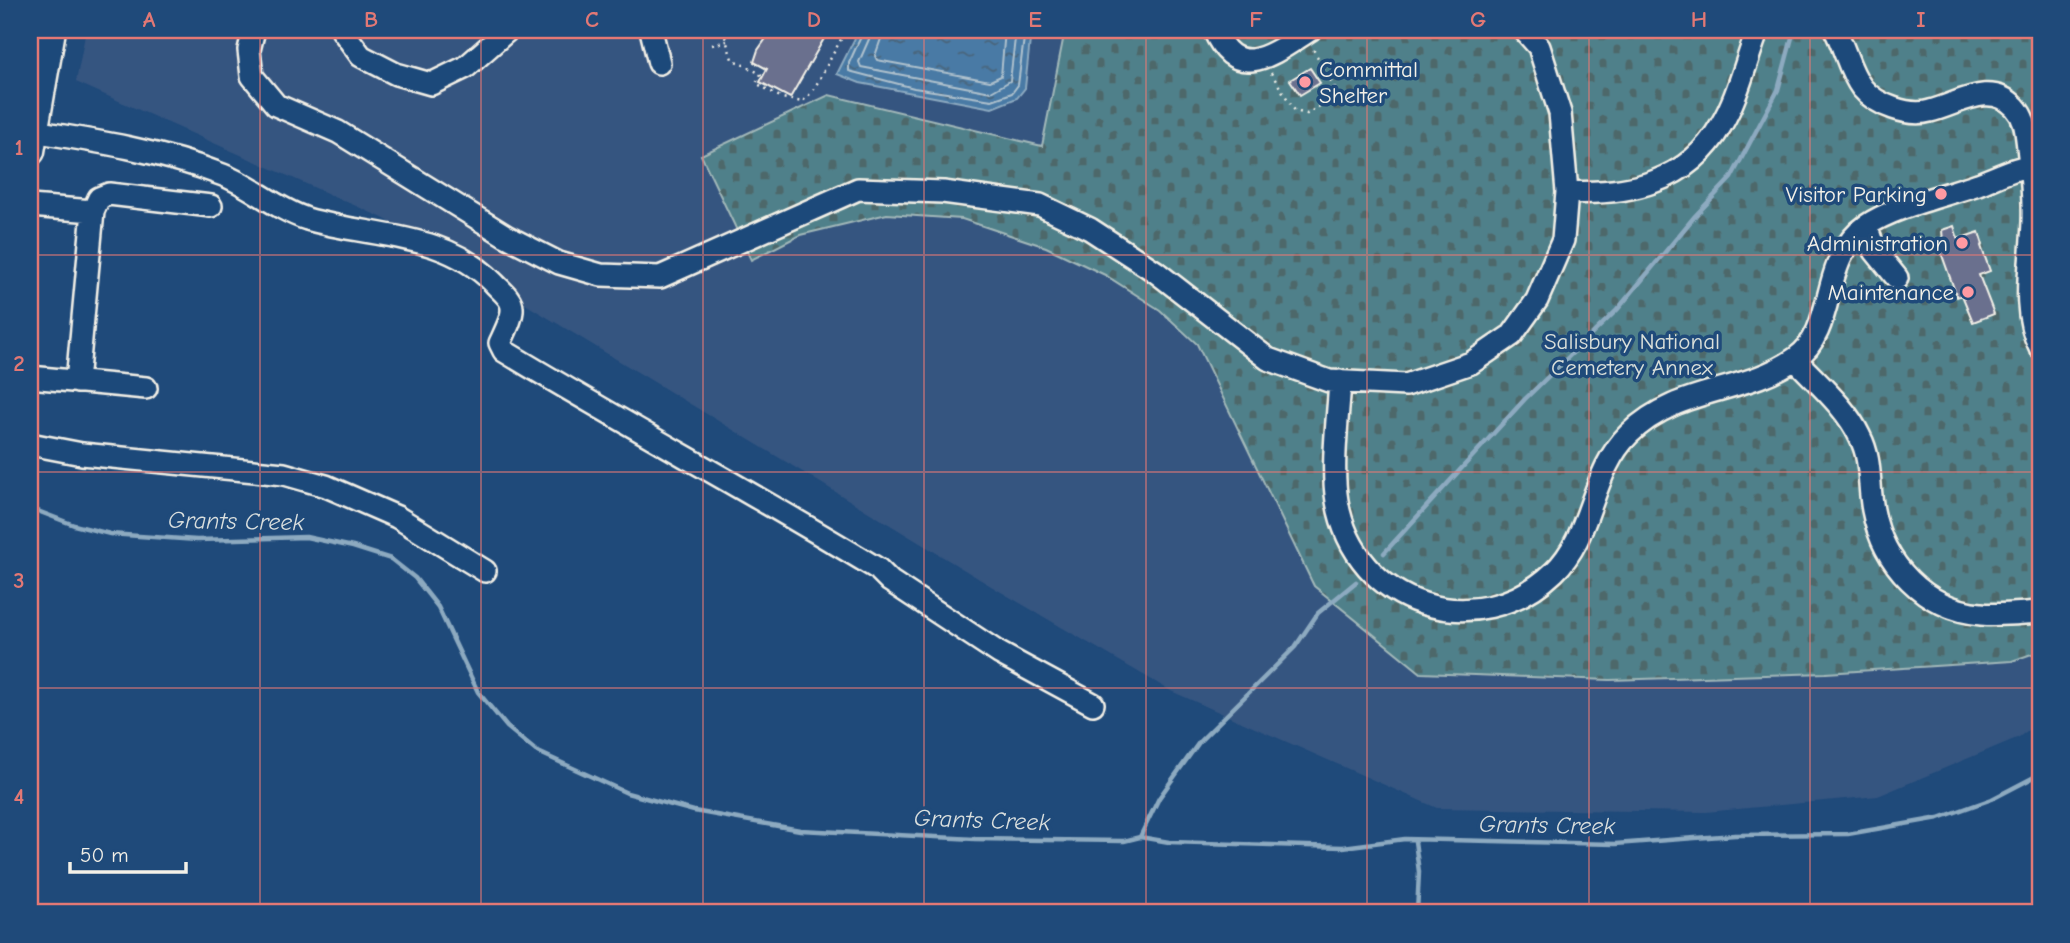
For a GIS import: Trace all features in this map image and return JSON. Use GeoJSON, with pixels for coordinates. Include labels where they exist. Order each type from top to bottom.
{"type":"FeatureCollection","features":[{"type":"Feature","properties":{"kind":"main road"},"geometry":{"type":"LineString","coordinates":[[31,141],[51,30]]}},
{"type":"Feature","properties":{"kind":"lane"},"geometry":{"type":"LineString","coordinates":[[254,30],[249,50],[252,76],[276,105],[338,132],[506,236],[559,263],[601,275],[660,277],[858,189],[943,192],[1040,205],[1090,229],[1156,272],[1268,359],[1329,381],[1406,385],[1471,363],[1512,335],[1537,300],[1563,240],[1567,192],[1560,113],[1539,47],[1524,30]]}},
{"type":"Feature","properties":{"kind":"lane"},"geometry":{"type":"LineString","coordinates":[[342,30],[361,56],[396,74],[431,84],[466,67],[508,30]]}},
{"type":"Feature","properties":{"kind":"lane"},"geometry":{"type":"LineString","coordinates":[[651,30],[659,63]]}},
{"type":"Feature","properties":{"kind":"lane"},"geometry":{"type":"LineString","coordinates":[[1214,30],[1220,44],[1231,56],[1244,61],[1262,59],[1306,32]]}},
{"type":"Feature","properties":{"kind":"lane"},"geometry":{"type":"LineString","coordinates":[[1567,192],[1602,194],[1634,190],[1666,177],[1697,156],[1722,125],[1758,30]]}},
{"type":"Feature","properties":{"kind":"lane"},"geometry":{"type":"LineString","coordinates":[[1835,30],[1863,89],[1880,102],[1903,110],[1928,112],[1968,97],[1986,94],[2014,106],[2025,122],[2035,164],[2029,294],[2032,332],[2040,347]]}},
{"type":"Feature","properties":{"kind":"lane"},"geometry":{"type":"LineString","coordinates":[[31,141],[134,147],[226,176],[305,218],[407,237],[449,252],[477,267],[510,300],[513,310],[500,343],[504,351],[775,506],[878,569],[890,581],[999,653],[1093,704]]}},
{"type":"Feature","properties":{"kind":"lane"},"geometry":{"type":"LineString","coordinates":[[1340,381],[1336,500],[1349,540],[1363,564],[1394,591],[1430,607],[1465,612],[1497,606],[1527,592],[1555,571],[1575,544],[1595,489],[1613,454],[1629,434],[1653,415],[1681,399],[1750,380],[1782,368],[1795,359],[1821,324],[1832,278],[1842,254],[1867,226],[2035,164]]}},
{"type":"Feature","properties":{"kind":"lane"},"geometry":{"type":"LineString","coordinates":[[77,382],[93,211],[99,198],[108,194],[211,206]]}},
{"type":"Feature","properties":{"kind":"lane"},"geometry":{"type":"LineString","coordinates":[[30,206],[93,211]]}},
{"type":"Feature","properties":{"kind":"lane"},"geometry":{"type":"LineString","coordinates":[[1867,226],[1875,251],[1897,278]]}},
{"type":"Feature","properties":{"kind":"lane"},"geometry":{"type":"LineString","coordinates":[[1795,359],[1840,408],[1860,436],[1869,461],[1876,525],[1900,572],[1929,596],[1963,611],[1982,614],[2040,612]]}},
{"type":"Feature","properties":{"kind":"lane"},"geometry":{"type":"LineString","coordinates":[[30,377],[146,388]]}},
{"type":"Feature","properties":{"kind":"lane"},"geometry":{"type":"LineString","coordinates":[[30,444],[82,454],[295,477],[326,486],[397,517],[485,570]]}},
{"type":"Feature","properties":{"kind":"path"},"geometry":{"type":"LineString","coordinates":[[723,30],[732,60],[761,75],[756,83],[782,98],[802,103],[813,91],[846,30]]}},
{"type":"Feature","properties":{"kind":"path"},"geometry":{"type":"LineString","coordinates":[[1262,59],[1295,111],[1307,114],[1332,98],[1336,90],[1306,32]]}},
{"type":"Feature","properties":{"kind":"path"},"geometry":{"type":"LineString","coordinates":[[712,45],[727,41]]}},
{"type":"Feature","properties":{"kind":"shaded area"},"geometry":{"type":"Polygon","coordinates":[[[86,30],[2040,30],[2040,721],[2019,737],[1878,796],[1706,812],[1437,808],[1171,691],[996,589],[383,218],[76,82],[86,30]]]}},
{"type":"Feature","properties":{"kind":"green space","name":"Salisbury National Cemetery Annex"},"geometry":{"type":"Polygon","coordinates":[[[1065,30],[2040,30],[2040,651],[2012,661],[1826,673],[1610,680],[1421,673],[1314,586],[1197,344],[1160,310],[1105,275],[1046,247],[962,219],[887,214],[800,235],[751,260],[701,155],[829,95],[1042,146],[1065,30]]]}},
{"type":"Feature","properties":{"kind":"water"},"geometry":{"type":"Polygon","coordinates":[[[859,30],[1031,30],[1025,88],[1017,98],[992,108],[860,83],[837,74],[859,30]]]}},
{"type":"Feature","properties":{"kind":"building"},"geometry":{"type":"Polygon","coordinates":[[[772,30],[829,30],[790,98],[760,82],[767,69],[754,62],[758,50],[772,30]]]}},
{"type":"Feature","properties":{"kind":"building","name":"Committal Shelter"},"geometry":{"type":"Polygon","coordinates":[[[1310,68],[1320,83],[1300,95],[1290,80],[1310,68]]]}},
{"type":"Feature","properties":{"kind":"building"},"geometry":{"type":"Polygon","coordinates":[[[1954,226],[1958,239],[1979,232],[1990,271],[1979,275],[1994,314],[1973,322],[1962,295],[1957,297],[1938,244],[1943,242],[1942,230],[1954,226]]]}},
{"type":"Feature","properties":{"kind":"waterway"},"geometry":{"type":"LineString","coordinates":[[1384,553],[1525,399],[1617,310],[1695,216],[1731,178],[1778,90],[1794,30]]}},
{"type":"Feature","properties":{"kind":"waterway","name":"Grants Creek"},"geometry":{"type":"LineString","coordinates":[[30,508],[74,525],[110,534],[197,540],[306,537],[391,559],[415,578],[438,607],[478,692],[507,727],[536,751],[627,793],[694,811],[800,830],[975,839],[1124,841],[1140,837],[1169,842],[1343,847],[1405,839],[1615,844],[1735,835],[1848,834],[1939,818],[1992,799],[2040,774]]}},
{"type":"Feature","properties":{"kind":"waterway"},"geometry":{"type":"LineString","coordinates":[[1140,837],[1159,798],[1200,741],[1295,647],[1318,613],[1356,582]]}},
{"type":"Feature","properties":{"kind":"waterway"},"geometry":{"type":"LineString","coordinates":[[1415,841],[1419,872],[1417,913]]}},
{"type":"Feature","properties":{"kind":"place","name":"Committal Shelter"},"geometry":{"type":"Point","coordinates":[1305,82]}},
{"type":"Feature","properties":{"kind":"place","name":"Visitor Parking"},"geometry":{"type":"Point","coordinates":[1941,194]}},
{"type":"Feature","properties":{"kind":"place","name":"Administration"},"geometry":{"type":"Point","coordinates":[1962,243]}},
{"type":"Feature","properties":{"kind":"place","name":"Maintenance"},"geometry":{"type":"Point","coordinates":[1968,292]}}]}
